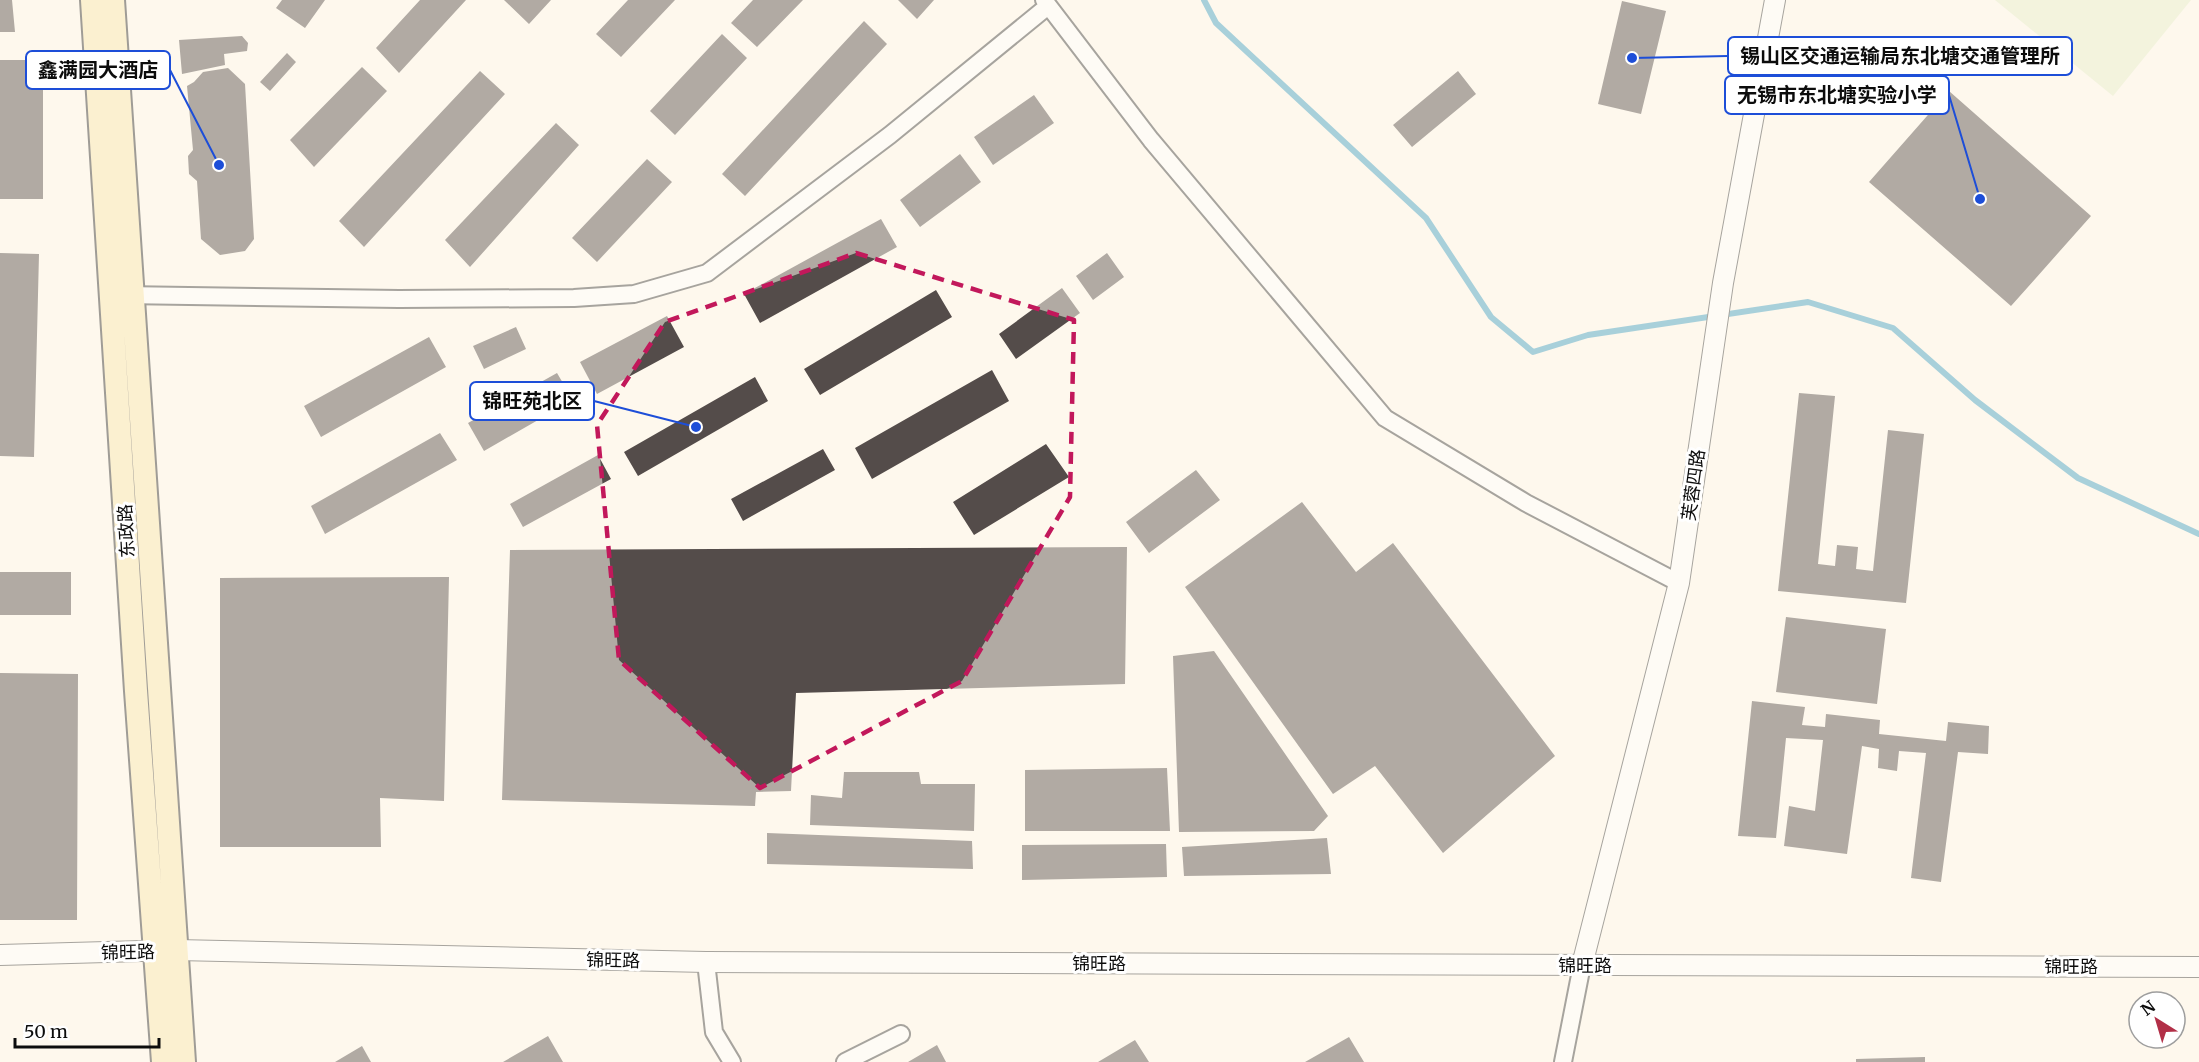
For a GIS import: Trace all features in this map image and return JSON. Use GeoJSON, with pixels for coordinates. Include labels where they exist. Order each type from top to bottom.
{"type":"FeatureCollection","features":[{"type":"Feature","properties":{"kind":"main road","name":"东政路"},"geometry":{"type":"LineString","coordinates":[[92,0],[123,295],[157,683],[166,951],[163,1062]]}},
{"type":"Feature","properties":{"kind":"main road","name":"东政路"},"geometry":{"type":"LineString","coordinates":[[113,0],[123,295]]}},
{"type":"Feature","properties":{"kind":"main road","name":"东政路"},"geometry":{"type":"LineString","coordinates":[[166,951],[184,1062]]}},
{"type":"Feature","properties":{"kind":"street","name":"芙蓉四路"},"geometry":{"type":"LineString","coordinates":[[1582,964],[1679,583],[1724,283],[1775,0]]}},
{"type":"Feature","properties":{"kind":"street"},"geometry":{"type":"LineString","coordinates":[[123,295],[399,299],[574,297],[634,294],[707,273],[890,135],[1046,3],[1151,140],[1385,418],[1526,503],[1679,583]]}},
{"type":"Feature","properties":{"kind":"street","name":"锦旺路"},"geometry":{"type":"LineString","coordinates":[[0,955],[166,951],[706,962],[2199,967]]}},
{"type":"Feature","properties":{"kind":"street"},"geometry":{"type":"LineString","coordinates":[[706,962],[714,1032],[732,1062]]}},
{"type":"Feature","properties":{"kind":"street"},"geometry":{"type":"LineString","coordinates":[[1563,1062],[1582,964]]}},
{"type":"Feature","properties":{"kind":"street"},"geometry":{"type":"LineString","coordinates":[[845,1062],[901,1034]]}},
{"type":"Feature","properties":{"kind":"highlighted area"},"geometry":{"type":"Polygon","coordinates":[[[856,253],[1074,320],[1070,497],[962,681],[760,788],[619,660],[597,425],[665,322],[856,253]]]}},
{"type":"Feature","properties":{"kind":"green space"},"geometry":{"type":"Polygon","coordinates":[[[1995,0],[2191,0],[2113,96],[1995,0]]]}},
{"type":"Feature","properties":{"kind":"building"},"geometry":{"type":"Polygon","coordinates":[[[0,0],[12,0],[15,32],[0,32],[0,0]]]}},
{"type":"Feature","properties":{"kind":"building"},"geometry":{"type":"Polygon","coordinates":[[[282,0],[325,0],[305,28],[276,8],[282,0]]]}},
{"type":"Feature","properties":{"kind":"building"},"geometry":{"type":"Polygon","coordinates":[[[420,0],[466,0],[399,73],[376,48],[420,0]]]}},
{"type":"Feature","properties":{"kind":"building"},"geometry":{"type":"Polygon","coordinates":[[[504,0],[551,0],[529,24],[504,0]]]}},
{"type":"Feature","properties":{"kind":"building"},"geometry":{"type":"Polygon","coordinates":[[[628,0],[675,0],[621,57],[596,34],[628,0]]]}},
{"type":"Feature","properties":{"kind":"building"},"geometry":{"type":"Polygon","coordinates":[[[753,0],[803,0],[757,47],[731,23],[753,0]]]}},
{"type":"Feature","properties":{"kind":"building"},"geometry":{"type":"Polygon","coordinates":[[[898,0],[934,0],[917,19],[898,0]]]}},
{"type":"Feature","properties":{"kind":"building"},"geometry":{"type":"Polygon","coordinates":[[[1622,1],[1666,11],[1641,114],[1598,104],[1622,1]]]}},
{"type":"Feature","properties":{"kind":"building"},"geometry":{"type":"Polygon","coordinates":[[[864,21],[887,44],[745,196],[722,174],[864,21]]]}},
{"type":"Feature","properties":{"kind":"building"},"geometry":{"type":"Polygon","coordinates":[[[722,34],[747,58],[675,135],[650,111],[722,34]]]}},
{"type":"Feature","properties":{"kind":"building"},"geometry":{"type":"Polygon","coordinates":[[[242,36],[248,43],[247,51],[224,54],[225,65],[182,74],[179,40],[242,36]]]}},
{"type":"Feature","properties":{"kind":"building"},"geometry":{"type":"Polygon","coordinates":[[[287,53],[296,62],[270,91],[260,82],[287,53]]]}},
{"type":"Feature","properties":{"kind":"building"},"geometry":{"type":"Polygon","coordinates":[[[0,60],[43,60],[43,199],[0,199],[0,60]]]}},
{"type":"Feature","properties":{"kind":"building"},"geometry":{"type":"Polygon","coordinates":[[[362,67],[387,91],[314,167],[290,140],[362,67]]]}},
{"type":"Feature","properties":{"kind":"building"},"geometry":{"type":"Polygon","coordinates":[[[228,68],[245,84],[254,239],[245,251],[220,255],[201,239],[197,181],[189,174],[188,156],[193,150],[187,86],[203,72],[228,68]]]}},
{"type":"Feature","properties":{"kind":"building"},"geometry":{"type":"Polygon","coordinates":[[[480,71],[505,94],[364,247],[339,221],[480,71]]]}},
{"type":"Feature","properties":{"kind":"building"},"geometry":{"type":"Polygon","coordinates":[[[1458,71],[1476,94],[1412,147],[1393,125],[1458,71]]]}},
{"type":"Feature","properties":{"kind":"building"},"geometry":{"type":"Polygon","coordinates":[[[1949,91],[2091,216],[2011,306],[1869,182],[1949,91]]]}},
{"type":"Feature","properties":{"kind":"building"},"geometry":{"type":"Polygon","coordinates":[[[1034,95],[1054,123],[993,165],[974,137],[1034,95]]]}},
{"type":"Feature","properties":{"kind":"building"},"geometry":{"type":"Polygon","coordinates":[[[556,123],[579,145],[470,267],[445,240],[556,123]]]}},
{"type":"Feature","properties":{"kind":"building"},"geometry":{"type":"Polygon","coordinates":[[[960,154],[981,182],[920,227],[900,200],[960,154]]]}},
{"type":"Feature","properties":{"kind":"building"},"geometry":{"type":"Polygon","coordinates":[[[647,159],[672,182],[597,262],[572,238],[647,159]]]}},
{"type":"Feature","properties":{"kind":"building"},"geometry":{"type":"Polygon","coordinates":[[[881,219],[897,247],[760,323],[744,294],[881,219]]]}},
{"type":"Feature","properties":{"kind":"building"},"geometry":{"type":"Polygon","coordinates":[[[0,253],[39,254],[34,457],[0,456],[0,253]]]}},
{"type":"Feature","properties":{"kind":"building"},"geometry":{"type":"Polygon","coordinates":[[[1107,253],[1124,277],[1093,300],[1076,276],[1107,253]]]}},
{"type":"Feature","properties":{"kind":"building"},"geometry":{"type":"Polygon","coordinates":[[[1062,288],[1080,313],[1016,359],[999,334],[1062,288]]]}},
{"type":"Feature","properties":{"kind":"building"},"geometry":{"type":"Polygon","coordinates":[[[936,290],[952,317],[820,395],[804,369],[936,290]]]}},
{"type":"Feature","properties":{"kind":"building"},"geometry":{"type":"Polygon","coordinates":[[[667,316],[684,347],[597,394],[580,362],[667,316]]]}},
{"type":"Feature","properties":{"kind":"building"},"geometry":{"type":"Polygon","coordinates":[[[516,327],[526,349],[484,369],[473,346],[516,327]]]}},
{"type":"Feature","properties":{"kind":"building"},"geometry":{"type":"Polygon","coordinates":[[[429,337],[446,367],[321,437],[304,406],[429,337]]]}},
{"type":"Feature","properties":{"kind":"building"},"geometry":{"type":"Polygon","coordinates":[[[992,370],[1009,401],[872,479],[855,448],[992,370]]]}},
{"type":"Feature","properties":{"kind":"building"},"geometry":{"type":"Polygon","coordinates":[[[557,373],[573,400],[484,451],[468,423],[557,373]]]}},
{"type":"Feature","properties":{"kind":"building"},"geometry":{"type":"Polygon","coordinates":[[[755,377],[768,401],[638,476],[624,452],[755,377]]]}},
{"type":"Feature","properties":{"kind":"building"},"geometry":{"type":"Polygon","coordinates":[[[1799,393],[1835,396],[1818,564],[1835,566],[1837,545],[1858,547],[1856,569],[1873,571],[1888,430],[1924,434],[1906,603],[1778,591],[1799,393]]]}},
{"type":"Feature","properties":{"kind":"building"},"geometry":{"type":"Polygon","coordinates":[[[440,433],[457,460],[325,534],[311,506],[440,433]]]}},
{"type":"Feature","properties":{"kind":"building"},"geometry":{"type":"Polygon","coordinates":[[[1046,444],[1069,477],[974,535],[953,502],[1046,444]]]}},
{"type":"Feature","properties":{"kind":"building"},"geometry":{"type":"Polygon","coordinates":[[[823,449],[835,470],[743,521],[731,499],[823,449]]]}},
{"type":"Feature","properties":{"kind":"building"},"geometry":{"type":"Polygon","coordinates":[[[598,455],[611,479],[523,527],[510,504],[598,455]]]}},
{"type":"Feature","properties":{"kind":"building"},"geometry":{"type":"Polygon","coordinates":[[[1196,470],[1220,500],[1149,553],[1126,522],[1196,470]]]}},
{"type":"Feature","properties":{"kind":"building"},"geometry":{"type":"Polygon","coordinates":[[[1302,502],[1356,572],[1393,543],[1555,756],[1443,853],[1375,766],[1333,794],[1185,587],[1302,502]]]}},
{"type":"Feature","properties":{"kind":"building"},"geometry":{"type":"Polygon","coordinates":[[[1127,547],[1125,684],[796,693],[791,791],[756,792],[755,806],[502,800],[510,550],[1127,547]]]}},
{"type":"Feature","properties":{"kind":"building"},"geometry":{"type":"Polygon","coordinates":[[[0,572],[71,572],[71,615],[0,615],[0,572]]]}},
{"type":"Feature","properties":{"kind":"building"},"geometry":{"type":"Polygon","coordinates":[[[449,577],[444,801],[380,798],[381,847],[220,847],[220,578],[449,577]]]}},
{"type":"Feature","properties":{"kind":"building"},"geometry":{"type":"Polygon","coordinates":[[[1786,617],[1886,629],[1877,704],[1776,692],[1786,617]]]}},
{"type":"Feature","properties":{"kind":"building"},"geometry":{"type":"Polygon","coordinates":[[[1214,651],[1328,816],[1314,831],[1179,832],[1173,656],[1214,651]]]}},
{"type":"Feature","properties":{"kind":"building"},"geometry":{"type":"Polygon","coordinates":[[[0,673],[78,674],[77,920],[0,920],[0,673]]]}},
{"type":"Feature","properties":{"kind":"building"},"geometry":{"type":"Polygon","coordinates":[[[1752,701],[1805,707],[1802,725],[1825,727],[1826,714],[1880,720],[1879,734],[1946,741],[1948,722],[1989,726],[1988,754],[1958,752],[1941,882],[1911,878],[1926,753],[1899,751],[1897,771],[1878,768],[1879,749],[1862,746],[1847,854],[1784,846],[1789,806],[1815,811],[1823,740],[1786,738],[1776,838],[1738,836],[1752,701]]]}},
{"type":"Feature","properties":{"kind":"building"},"geometry":{"type":"Polygon","coordinates":[[[1167,768],[1170,831],[1025,831],[1025,770],[1167,768]]]}},
{"type":"Feature","properties":{"kind":"building"},"geometry":{"type":"Polygon","coordinates":[[[844,772],[919,772],[921,784],[975,784],[974,831],[810,825],[811,795],[842,798],[844,772]]]}},
{"type":"Feature","properties":{"kind":"building"},"geometry":{"type":"Polygon","coordinates":[[[767,833],[972,841],[973,869],[767,864],[767,833]]]}},
{"type":"Feature","properties":{"kind":"building"},"geometry":{"type":"Polygon","coordinates":[[[1327,838],[1331,874],[1184,876],[1182,847],[1327,838]]]}},
{"type":"Feature","properties":{"kind":"building"},"geometry":{"type":"Polygon","coordinates":[[[1166,844],[1167,877],[1022,880],[1022,845],[1166,844]]]}},
{"type":"Feature","properties":{"kind":"building"},"geometry":{"type":"Polygon","coordinates":[[[548,1036],[563,1062],[503,1062],[548,1036]]]}},
{"type":"Feature","properties":{"kind":"building"},"geometry":{"type":"Polygon","coordinates":[[[1349,1037],[1364,1062],[1305,1062],[1349,1037]]]}},
{"type":"Feature","properties":{"kind":"building"},"geometry":{"type":"Polygon","coordinates":[[[1135,1040],[1149,1062],[1098,1062],[1135,1040]]]}},
{"type":"Feature","properties":{"kind":"building"},"geometry":{"type":"Polygon","coordinates":[[[937,1045],[946,1062],[908,1062],[937,1045]]]}},
{"type":"Feature","properties":{"kind":"building"},"geometry":{"type":"Polygon","coordinates":[[[362,1046],[371,1062],[335,1062],[362,1046]]]}},
{"type":"Feature","properties":{"kind":"building"},"geometry":{"type":"Polygon","coordinates":[[[1925,1057],[1925,1062],[1856,1062],[1856,1059],[1925,1057]]]}},
{"type":"Feature","properties":{"kind":"waterway"},"geometry":{"type":"LineString","coordinates":[[1204,0],[1216,23],[1426,218],[1491,317],[1533,352],[1588,335],[1808,302],[1893,328],[1975,400],[2078,478],[2199,534]]}},
{"type":"Feature","properties":{"kind":"place","name":"锡山区交通运输局东北塘交通管理所"},"geometry":{"type":"Point","coordinates":[1632,58]}},
{"type":"Feature","properties":{"kind":"place","name":"鑫满园大酒店"},"geometry":{"type":"Point","coordinates":[219,165]}},
{"type":"Feature","properties":{"kind":"place","name":"无锡市东北塘实验小学"},"geometry":{"type":"Point","coordinates":[1980,199]}},
{"type":"Feature","properties":{"kind":"place","name":"锦旺苑北区"},"geometry":{"type":"Point","coordinates":[696,427]}}]}
